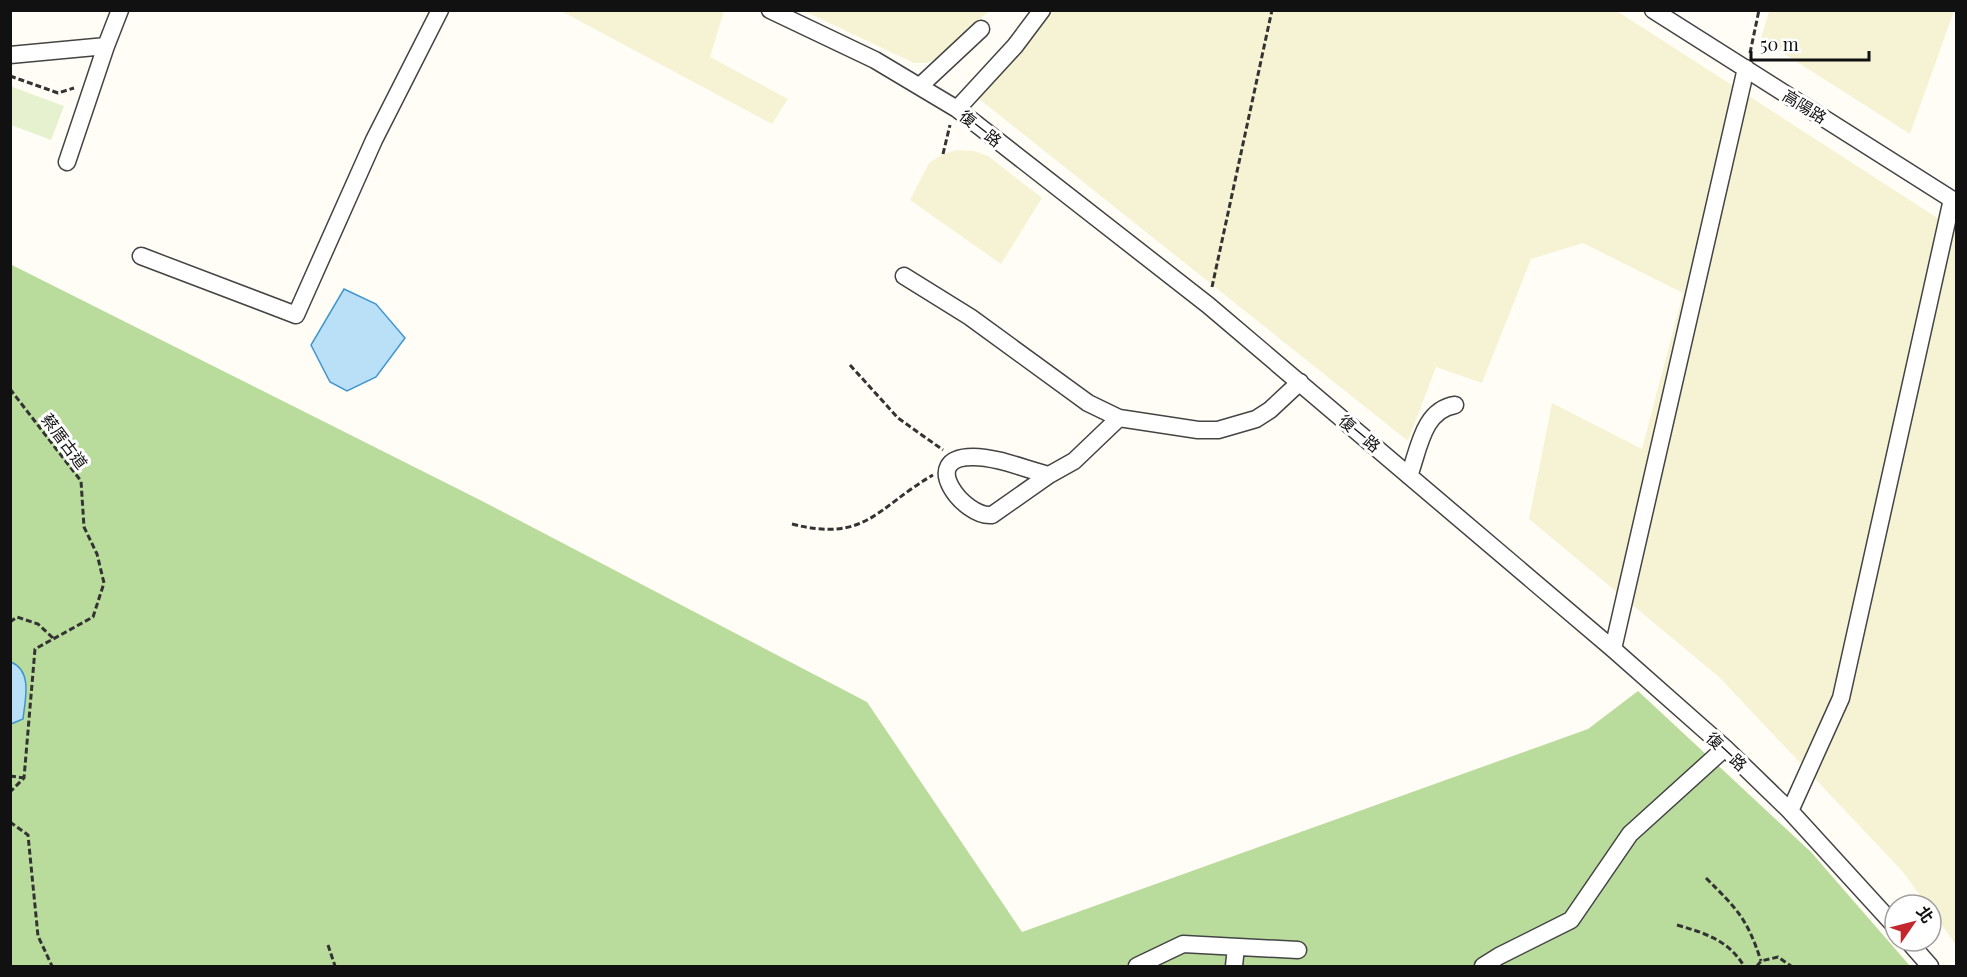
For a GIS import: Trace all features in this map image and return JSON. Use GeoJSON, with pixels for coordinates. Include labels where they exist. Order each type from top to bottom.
{"type":"FeatureCollection","features":[{"type":"Feature","properties":{"kind":"street"},"geometry":{"type":"LineString","coordinates":[[67,162],[120,10]]}},
{"type":"Feature","properties":{"kind":"street"},"geometry":{"type":"LineString","coordinates":[[141,256],[296,315],[374,140],[440,10]]}},
{"type":"Feature","properties":{"kind":"street","name":"復一路"},"geometry":{"type":"LineString","coordinates":[[770,10],[875,60],[957,109],[1208,304],[1613,649],[1725,748],[1790,812],[1883,913]]}},
{"type":"Feature","properties":{"kind":"street"},"geometry":{"type":"LineString","coordinates":[[957,109],[1015,46],[1042,10]]}},
{"type":"Feature","properties":{"kind":"street","name":"高陽路"},"geometry":{"type":"LineString","coordinates":[[1653,10],[1954,201]]}},
{"type":"Feature","properties":{"kind":"street"},"geometry":{"type":"LineString","coordinates":[[920,86],[981,29]]}},
{"type":"Feature","properties":{"kind":"street"},"geometry":{"type":"LineString","coordinates":[[10,54],[106,46]]}},
{"type":"Feature","properties":{"kind":"street"},"geometry":{"type":"LineString","coordinates":[[1613,649],[1746,68]]}},
{"type":"Feature","properties":{"kind":"street"},"geometry":{"type":"LineString","coordinates":[[1790,812],[1841,698],[1954,201]]}},
{"type":"Feature","properties":{"kind":"street"},"geometry":{"type":"LineString","coordinates":[[904,276],[970,317],[1088,403],[1119,418],[1198,430],[1218,430],[1256,419],[1270,410],[1300,382]]}},
{"type":"Feature","properties":{"kind":"street"},"geometry":{"type":"LineString","coordinates":[[1409,476],[1429,420],[1445,407],[1455,405]]}},
{"type":"Feature","properties":{"kind":"street"},"geometry":{"type":"LineString","coordinates":[[1049,475],[970,456],[952,464],[946,480],[950,488],[978,513],[986,516],[992,515],[1049,475],[1074,462],[1119,418]]}},
{"type":"Feature","properties":{"kind":"street"},"geometry":{"type":"LineString","coordinates":[[1483,966],[1571,920],[1630,834],[1725,748]]}},
{"type":"Feature","properties":{"kind":"street"},"geometry":{"type":"LineString","coordinates":[[1137,966],[1183,944],[1298,950]]}},
{"type":"Feature","properties":{"kind":"street"},"geometry":{"type":"LineString","coordinates":[[1234,966],[1236,947]]}},
{"type":"Feature","properties":{"kind":"street"},"geometry":{"type":"LineString","coordinates":[[1919,953],[1930,966]]}},
{"type":"Feature","properties":{"kind":"path"},"geometry":{"type":"LineString","coordinates":[[1208,304],[1272,10]]}},
{"type":"Feature","properties":{"kind":"path"},"geometry":{"type":"LineString","coordinates":[[1746,68],[1759,10]]}},
{"type":"Feature","properties":{"kind":"path"},"geometry":{"type":"LineString","coordinates":[[10,76],[58,93],[93,83]]}},
{"type":"Feature","properties":{"kind":"path"},"geometry":{"type":"LineString","coordinates":[[943,154],[945,136],[957,109]]}},
{"type":"Feature","properties":{"kind":"path"},"geometry":{"type":"LineString","coordinates":[[792,524],[836,531],[854,527],[873,519],[902,495],[952,464],[898,418],[850,364]]}},
{"type":"Feature","properties":{"kind":"path","name":"蔡厝古道"},"geometry":{"type":"LineString","coordinates":[[10,389],[81,482],[84,527],[97,554],[104,583],[93,617],[34,649],[24,778]]}},
{"type":"Feature","properties":{"kind":"path"},"geometry":{"type":"LineString","coordinates":[[10,622],[17,617],[38,624],[54,639]]}},
{"type":"Feature","properties":{"kind":"path"},"geometry":{"type":"LineString","coordinates":[[10,776],[24,778]]}},
{"type":"Feature","properties":{"kind":"path"},"geometry":{"type":"LineString","coordinates":[[10,792],[24,778]]}},
{"type":"Feature","properties":{"kind":"path"},"geometry":{"type":"LineString","coordinates":[[10,822],[28,835],[38,936],[52,966]]}},
{"type":"Feature","properties":{"kind":"path"},"geometry":{"type":"LineString","coordinates":[[1706,878],[1751,929],[1761,961]]}},
{"type":"Feature","properties":{"kind":"path"},"geometry":{"type":"LineString","coordinates":[[1677,925],[1710,934],[1736,953],[1744,966]]}},
{"type":"Feature","properties":{"kind":"path"},"geometry":{"type":"LineString","coordinates":[[327,945],[335,966]]}},
{"type":"Feature","properties":{"kind":"path"},"geometry":{"type":"LineString","coordinates":[[1757,966],[1761,961],[1778,957],[1791,966]]}},
{"type":"Feature","properties":{"kind":"shaded area"},"geometry":{"type":"Polygon","coordinates":[[[561,11],[724,11],[710,57],[788,99],[772,124],[561,11]]]}},
{"type":"Feature","properties":{"kind":"shaded area"},"geometry":{"type":"Polygon","coordinates":[[[804,11],[989,11],[937,58],[927,63],[914,63],[804,11]]]}},
{"type":"Feature","properties":{"kind":"shaded area"},"geometry":{"type":"Polygon","coordinates":[[[1053,11],[1617,11],[1956,230],[1956,945],[1943,927],[1943,893],[1918,893],[1903,872],[1719,677],[1529,519],[1552,403],[1642,449],[1683,293],[1583,243],[1531,259],[1482,383],[1436,367],[1408,441],[978,98],[1053,11]]]}},
{"type":"Feature","properties":{"kind":"shaded area"},"geometry":{"type":"Polygon","coordinates":[[[1769,11],[1954,11],[1910,134],[1761,39],[1769,11]]]}},
{"type":"Feature","properties":{"kind":"shaded area"},"geometry":{"type":"Polygon","coordinates":[[[957,150],[974,151],[988,156],[1042,198],[1001,264],[910,200],[929,163],[943,154],[957,150]]]}},
{"type":"Feature","properties":{"kind":"green space"},"geometry":{"type":"Polygon","coordinates":[[[10,86],[64,106],[51,140],[11,125],[10,86]]]}},
{"type":"Feature","properties":{"kind":"green space"},"geometry":{"type":"Polygon","coordinates":[[[10,264],[482,501],[867,702],[1022,932],[1588,729],[1638,691],[1811,852],[1883,935],[1883,953],[1899,953],[1910,966],[11,966],[10,264]]]}},
{"type":"Feature","properties":{"kind":"water"},"geometry":{"type":"Polygon","coordinates":[[[344,289],[376,304],[405,338],[376,377],[347,391],[330,382],[311,345],[344,289]]]}},
{"type":"Feature","properties":{"kind":"water"},"geometry":{"type":"Polygon","coordinates":[[[11,662],[22,672],[26,695],[23,719],[11,724],[11,662]]]}}]}
